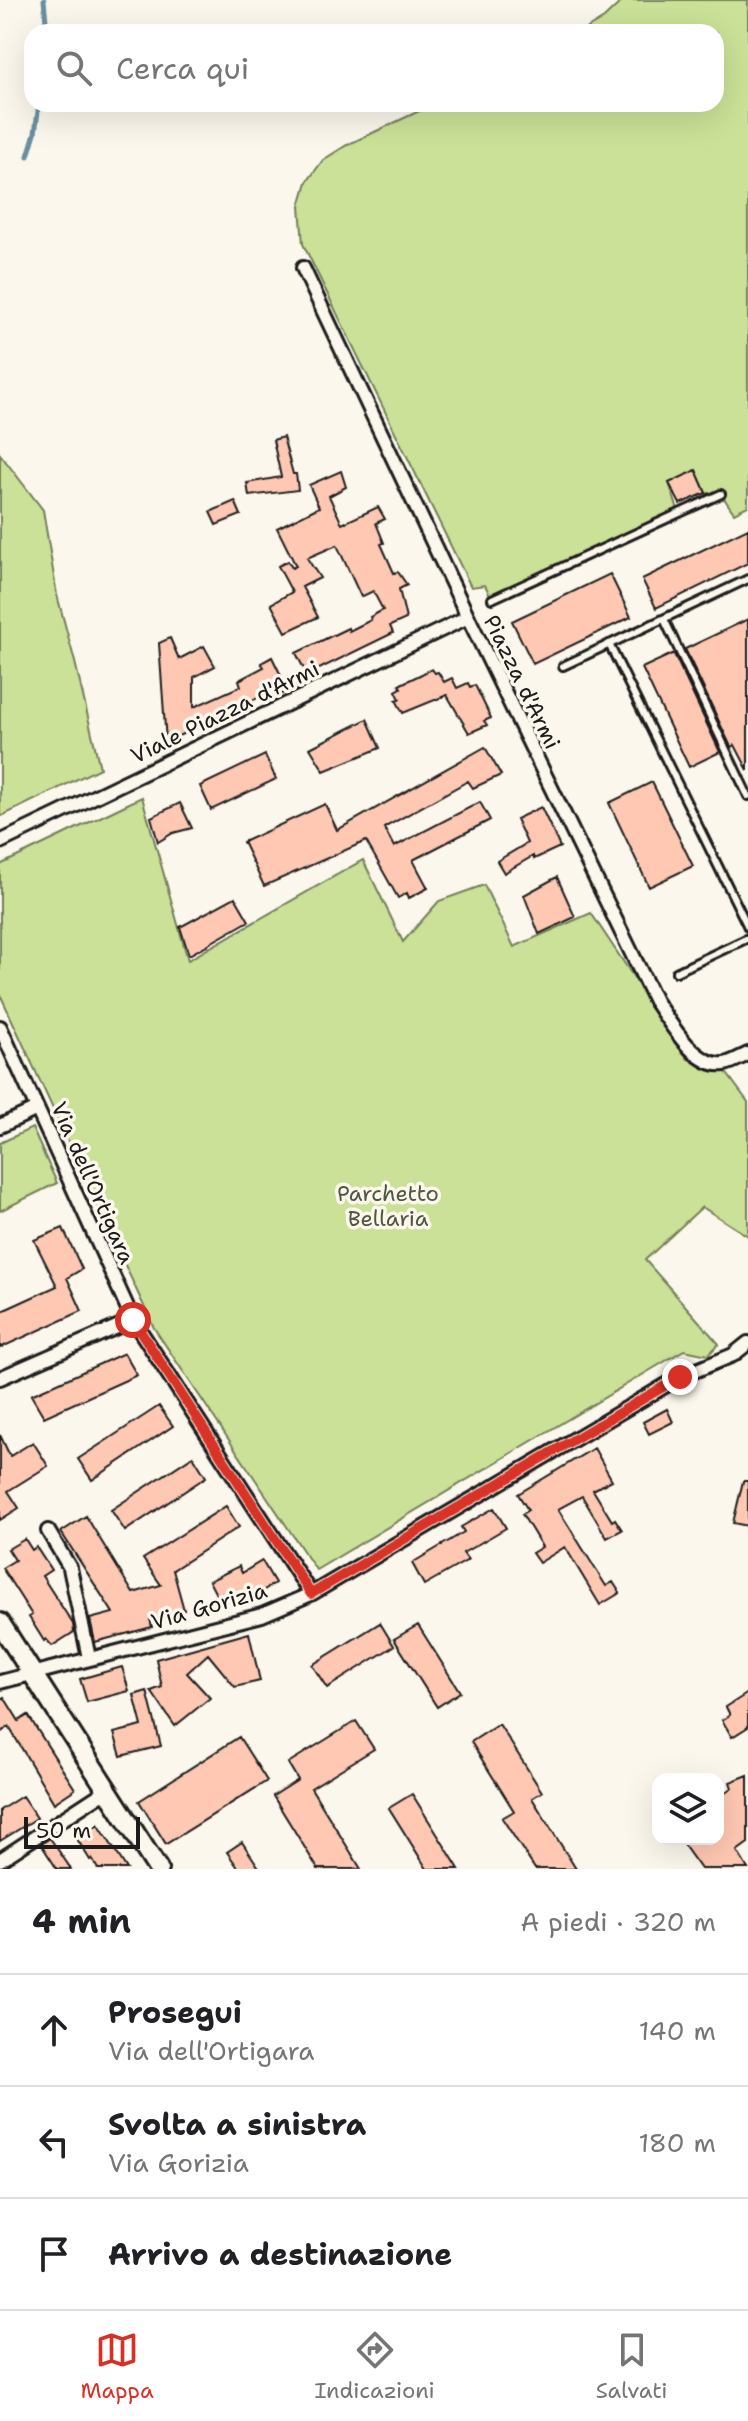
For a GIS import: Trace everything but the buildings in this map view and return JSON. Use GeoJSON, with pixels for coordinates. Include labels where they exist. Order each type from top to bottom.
{"type":"FeatureCollection","features":[{"type":"Feature","properties":{"kind":"main road"},"geometry":{"type":"LineString","coordinates":[[0,1623],[158,1869]]}},
{"type":"Feature","properties":{"kind":"street","name":"Piazza d'Armi"},"geometry":{"type":"LineString","coordinates":[[303,268],[655,1001],[694,1053],[711,1063],[725,1064],[748,1054]]}},
{"type":"Feature","properties":{"kind":"street","name":"Viale Piazza d'Armi"},"geometry":{"type":"LineString","coordinates":[[0,842],[468,617]]}},
{"type":"Feature","properties":{"kind":"street","name":"Via dell'Ortigara"},"geometry":{"type":"LineString","coordinates":[[0,1027],[133,1320],[311,1594]]}},
{"type":"Feature","properties":{"kind":"street"},"geometry":{"type":"LineString","coordinates":[[0,1126],[37,1109]]}},
{"type":"Feature","properties":{"kind":"street"},"geometry":{"type":"LineString","coordinates":[[0,1378],[133,1320]]}},
{"type":"Feature","properties":{"kind":"street","name":"Via Gorizia"},"geometry":{"type":"LineString","coordinates":[[0,1682],[262,1615],[311,1594],[680,1377],[733,1355],[748,1343]]}},
{"type":"Feature","properties":{"kind":"street"},"geometry":{"type":"LineString","coordinates":[[48,1531],[70,1568],[89,1658]]}},
{"type":"Feature","properties":{"kind":"street"},"geometry":{"type":"LineString","coordinates":[[0,1860],[107,1790]]}},
{"type":"Feature","properties":{"kind":"lane"},"geometry":{"type":"LineString","coordinates":[[492,599],[721,494]]}},
{"type":"Feature","properties":{"kind":"lane"},"geometry":{"type":"LineString","coordinates":[[563,666],[748,579]]}},
{"type":"Feature","properties":{"kind":"lane"},"geometry":{"type":"LineString","coordinates":[[664,619],[748,796]]}},
{"type":"Feature","properties":{"kind":"lane"},"geometry":{"type":"LineString","coordinates":[[609,644],[748,927]]}},
{"type":"Feature","properties":{"kind":"lane"},"geometry":{"type":"LineString","coordinates":[[676,972],[748,938]]}},
{"type":"Feature","properties":{"kind":"green space"},"geometry":{"type":"Polygon","coordinates":[[[623,0],[748,0],[748,506],[734,513],[721,494],[706,493],[696,471],[669,483],[679,513],[492,599],[485,585],[471,587],[303,244],[300,206],[307,182],[323,160],[347,145],[417,112],[724,112],[724,24],[594,24],[623,0]]]}},
{"type":"Feature","properties":{"kind":"green space"},"geometry":{"type":"Polygon","coordinates":[[[0,454],[43,510],[57,595],[100,768],[0,817],[0,454]]]}},
{"type":"Feature","properties":{"kind":"green space","name":"Parchetto Bellaria"},"geometry":{"type":"Polygon","coordinates":[[[142,797],[188,960],[363,860],[403,942],[439,901],[484,885],[514,947],[591,913],[688,1059],[710,1070],[725,1071],[748,1102],[748,1236],[702,1207],[645,1260],[719,1344],[708,1355],[684,1350],[316,1570],[154,1328],[0,994],[0,865],[142,797]]]}},
{"type":"Feature","properties":{"kind":"green space"},"geometry":{"type":"Polygon","coordinates":[[[32,1128],[57,1183],[0,1211],[0,1143],[32,1128]]]}},
{"type":"Feature","properties":{"kind":"waterway"},"geometry":{"type":"LineString","coordinates":[[44,0],[46,24]]}},
{"type":"Feature","properties":{"kind":"waterway"},"geometry":{"type":"LineString","coordinates":[[28,156],[38,112]]}},
{"type":"Feature","properties":{"kind":"route"},"geometry":{"type":"LineString","coordinates":[[133,1320],[311,1594],[680,1377]]}}]}
